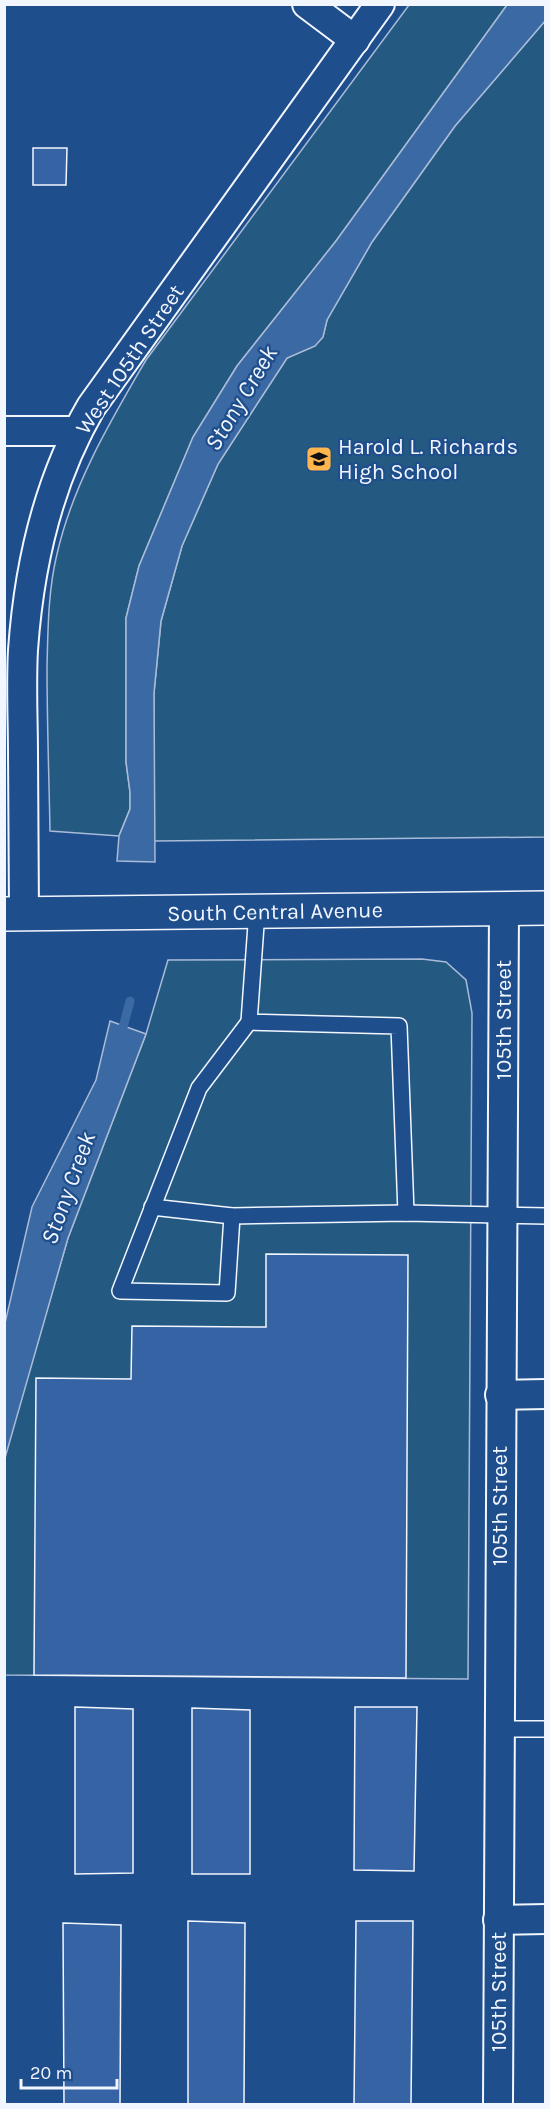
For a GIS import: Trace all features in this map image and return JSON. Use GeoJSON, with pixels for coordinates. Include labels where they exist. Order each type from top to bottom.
{"type":"FeatureCollection","features":[{"type":"Feature","properties":{"kind":"street"},"geometry":{"type":"LineString","coordinates":[[307,4],[355,40]]}},
{"type":"Feature","properties":{"kind":"street","name":"West 105th Street"},"geometry":{"type":"LineString","coordinates":[[14,914],[23,651],[29,592],[41,530],[57,481],[78,430],[91,407],[380,4]]}},
{"type":"Feature","properties":{"kind":"street"},"geometry":{"type":"LineString","coordinates":[[4,431],[78,430]]}},
{"type":"Feature","properties":{"kind":"street","name":"105th Street"},"geometry":{"type":"LineString","coordinates":[[498,2104],[504,908]]}},
{"type":"Feature","properties":{"kind":"street","name":"South Central Avenue"},"geometry":{"type":"LineString","coordinates":[[14,914],[546,908]]}},
{"type":"Feature","properties":{"kind":"street"},"geometry":{"type":"LineString","coordinates":[[500,1395],[546,1394]]}},
{"type":"Feature","properties":{"kind":"street"},"geometry":{"type":"LineString","coordinates":[[498,1920],[546,1919]]}},
{"type":"Feature","properties":{"kind":"lane"},"geometry":{"type":"LineString","coordinates":[[232,1216],[227,1293],[120,1291],[199,1088],[249,1022],[257,911]]}},
{"type":"Feature","properties":{"kind":"lane"},"geometry":{"type":"LineString","coordinates":[[249,1022],[399,1026],[406,1213]]}},
{"type":"Feature","properties":{"kind":"lane"},"geometry":{"type":"LineString","coordinates":[[152,1207],[232,1216],[406,1213],[546,1216]]}},
{"type":"Feature","properties":{"kind":"lane"},"geometry":{"type":"LineString","coordinates":[[499,1729],[546,1729]]}},
{"type":"Feature","properties":{"kind":"shaded area"},"geometry":{"type":"Polygon","coordinates":[[[409,5],[507,5],[336,241],[237,366],[193,437],[139,566],[126,618],[126,762],[130,809],[119,836],[50,831],[47,667],[50,596],[64,528],[83,478],[106,430],[146,360],[409,5]]]}},
{"type":"Feature","properties":{"kind":"shaded area","name":"Harold L. Richards High School"},"geometry":{"type":"Polygon","coordinates":[[[545,21],[545,837],[154,841],[154,693],[161,621],[182,546],[218,464],[287,358],[315,346],[323,337],[327,320],[372,242],[455,126],[545,21]]]}},
{"type":"Feature","properties":{"kind":"shaded area"},"geometry":{"type":"Polygon","coordinates":[[[422,959],[446,962],[466,980],[472,1013],[468,1679],[5,1675],[4,1458],[68,1238],[146,1034],[168,960],[422,959]]]}},
{"type":"Feature","properties":{"kind":"water"},"geometry":{"type":"Polygon","coordinates":[[[507,5],[545,5],[545,21],[455,126],[372,242],[327,320],[323,337],[315,346],[287,358],[218,464],[182,546],[161,621],[154,693],[155,862],[117,861],[119,836],[130,809],[126,762],[126,618],[139,566],[193,437],[237,366],[336,241],[507,5]]]}},
{"type":"Feature","properties":{"kind":"water"},"geometry":{"type":"Polygon","coordinates":[[[110,1021],[146,1034],[68,1238],[5,1458],[5,1323],[32,1207],[96,1080],[110,1021]]]}},
{"type":"Feature","properties":{"kind":"building"},"geometry":{"type":"Polygon","coordinates":[[[33,148],[67,148],[66,185],[33,185],[33,148]]]}},
{"type":"Feature","properties":{"kind":"building"},"geometry":{"type":"Polygon","coordinates":[[[266,1254],[408,1255],[406,1678],[34,1675],[36,1378],[131,1379],[132,1326],[266,1327],[266,1254]]]}},
{"type":"Feature","properties":{"kind":"building"},"geometry":{"type":"Polygon","coordinates":[[[75,1707],[133,1709],[133,1873],[75,1874],[75,1707]]]}},
{"type":"Feature","properties":{"kind":"building"},"geometry":{"type":"Polygon","coordinates":[[[355,1707],[417,1707],[414,1871],[354,1870],[355,1707]]]}},
{"type":"Feature","properties":{"kind":"building"},"geometry":{"type":"Polygon","coordinates":[[[192,1708],[250,1710],[250,1874],[192,1874],[192,1708]]]}},
{"type":"Feature","properties":{"kind":"building"},"geometry":{"type":"Polygon","coordinates":[[[188,1921],[245,1923],[244,2104],[188,2104],[188,1921]]]}},
{"type":"Feature","properties":{"kind":"building"},"geometry":{"type":"Polygon","coordinates":[[[356,1921],[413,1921],[411,2104],[354,2104],[356,1921]]]}},
{"type":"Feature","properties":{"kind":"building"},"geometry":{"type":"Polygon","coordinates":[[[63,1923],[121,1925],[120,2104],[64,2104],[63,1923]]]}},
{"type":"Feature","properties":{"kind":"waterway","name":"Stony Creek"},"geometry":{"type":"LineString","coordinates":[[121,1035],[130,1001]]}},
{"type":"Feature","properties":{"kind":"place","name":"Harold L. Richards High School"},"geometry":{"type":"Point","coordinates":[319,459]}}]}
